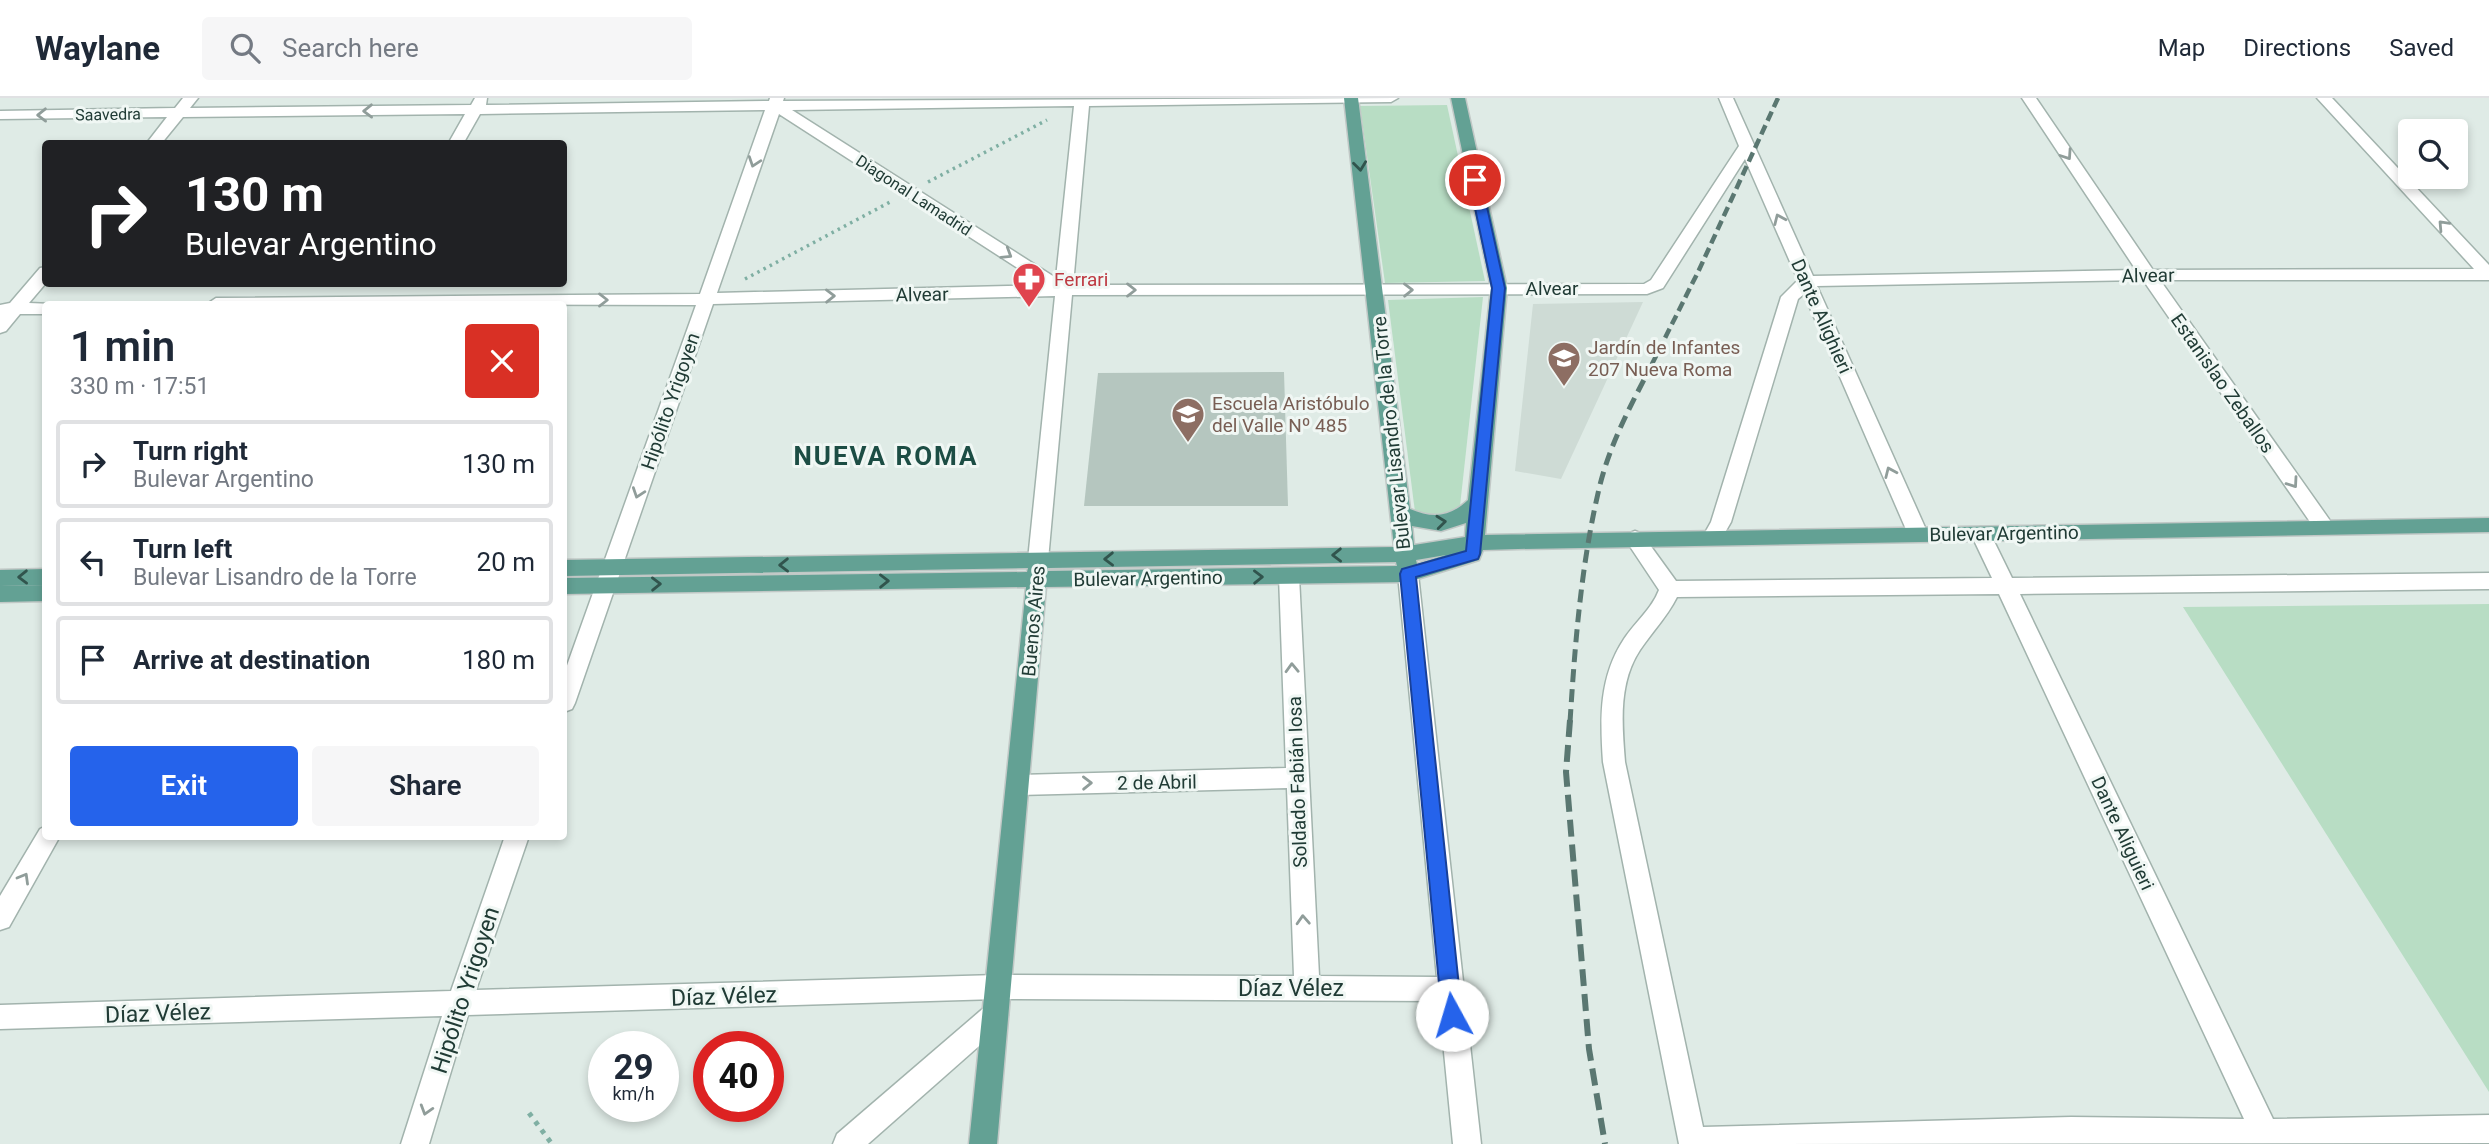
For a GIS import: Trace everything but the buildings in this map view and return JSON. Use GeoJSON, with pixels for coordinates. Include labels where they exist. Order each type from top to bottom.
{"type":"FeatureCollection","features":[{"type":"Feature","properties":{"kind":"main road","name":"Bulevar Lisandro de la Torre"},"geometry":{"type":"LineString","coordinates":[[1351,98],[1406,564]]}},
{"type":"Feature","properties":{"kind":"main road"},"geometry":{"type":"LineString","coordinates":[[1458,98],[1499,288],[1473,549]]}},
{"type":"Feature","properties":{"kind":"main road"},"geometry":{"type":"LineString","coordinates":[[1400,513],[1418,522],[1438,524],[1463,518],[1478,503]]}},
{"type":"Feature","properties":{"kind":"main road","name":"Bulevar Argentino"},"geometry":{"type":"LineString","coordinates":[[1037,570],[1289,576],[1406,564],[1518,541],[2489,525]]}},
{"type":"Feature","properties":{"kind":"main road","name":"Bulevar Argentino"},"geometry":{"type":"LineString","coordinates":[[567,569],[608,576],[1406,564]]}},
{"type":"Feature","properties":{"kind":"main road","name":"Buenos Aires"},"geometry":{"type":"LineString","coordinates":[[983,1144],[1019,785],[1037,570]]}},
{"type":"Feature","properties":{"kind":"main road","name":"Bulevar Argentino"},"geometry":{"type":"LineString","coordinates":[[567,585],[608,576]]}},
{"type":"Feature","properties":{"kind":"main road"},"geometry":{"type":"LineString","coordinates":[[0,578],[42,577]]}},
{"type":"Feature","properties":{"kind":"main road"},"geometry":{"type":"LineString","coordinates":[[0,594],[42,593]]}},
{"type":"Feature","properties":{"kind":"street"},"geometry":{"type":"LineString","coordinates":[[156,140],[191,98]]}},
{"type":"Feature","properties":{"kind":"street","name":"Saavedra"},"geometry":{"type":"LineString","coordinates":[[0,115],[479,104],[1391,98]]}},
{"type":"Feature","properties":{"kind":"street","name":"Dante Alighieri"},"geometry":{"type":"LineString","coordinates":[[1726,98],[1918,534]]}},
{"type":"Feature","properties":{"kind":"street","name":"Estanislao Zeballos"},"geometry":{"type":"LineString","coordinates":[[2029,98],[2148,275],[2324,527]]}},
{"type":"Feature","properties":{"kind":"street"},"geometry":{"type":"LineString","coordinates":[[2324,98],[2489,275]]}},
{"type":"Feature","properties":{"kind":"street","name":"Buenos Aires"},"geometry":{"type":"LineString","coordinates":[[1037,570],[1082,100]]}},
{"type":"Feature","properties":{"kind":"street","name":"Diagonal Lamadrid"},"geometry":{"type":"LineString","coordinates":[[772,101],[1064,290]]}},
{"type":"Feature","properties":{"kind":"street","name":"Hipólito Yrigoyen"},"geometry":{"type":"LineString","coordinates":[[567,695],[706,299],[772,101]]}},
{"type":"Feature","properties":{"kind":"street"},"geometry":{"type":"LineString","coordinates":[[457,140],[479,104]]}},
{"type":"Feature","properties":{"kind":"street","name":"Alvear"},"geometry":{"type":"LineString","coordinates":[[534,301],[1064,290],[1647,289],[1657,284],[1732,165],[1747,146]]}},
{"type":"Feature","properties":{"kind":"street","name":"Alvear"},"geometry":{"type":"LineString","coordinates":[[1807,281],[2148,275],[2489,275]]}},
{"type":"Feature","properties":{"kind":"street"},"geometry":{"type":"LineString","coordinates":[[0,327],[8,309],[42,276]]}},
{"type":"Feature","properties":{"kind":"street"},"geometry":{"type":"LineString","coordinates":[[1712,538],[1721,522],[1790,297],[1807,281]]}},
{"type":"Feature","properties":{"kind":"street"},"geometry":{"type":"LineString","coordinates":[[8,309],[42,308]]}},
{"type":"Feature","properties":{"kind":"street","name":"Dante Aliguieri"},"geometry":{"type":"LineString","coordinates":[[1981,534],[2265,1133]]}},
{"type":"Feature","properties":{"kind":"street"},"geometry":{"type":"LineString","coordinates":[[1635,539],[1670,589]]}},
{"type":"Feature","properties":{"kind":"street","name":"Bulevar Lisandro de la Torre"},"geometry":{"type":"LineString","coordinates":[[1406,564],[1467,1144]]}},
{"type":"Feature","properties":{"kind":"street","name":"Soldado Fabián Iosa"},"geometry":{"type":"LineString","coordinates":[[1289,576],[1307,988]]}},
{"type":"Feature","properties":{"kind":"street"},"geometry":{"type":"LineString","coordinates":[[1670,589],[2489,581]]}},
{"type":"Feature","properties":{"kind":"street"},"geometry":{"type":"LineString","coordinates":[[1670,589],[1664,607],[1631,645],[1618,669],[1610,716],[1614,762],[1693,1142],[2265,1133],[2372,1138],[2489,1129]]}},
{"type":"Feature","properties":{"kind":"street","name":"2 de Abril"},"geometry":{"type":"LineString","coordinates":[[1019,785],[1296,778]]}},
{"type":"Feature","properties":{"kind":"street"},"geometry":{"type":"LineString","coordinates":[[0,919],[46,840]]}},
{"type":"Feature","properties":{"kind":"street","name":"Hipólito Yrigoyen"},"geometry":{"type":"LineString","coordinates":[[415,1144],[459,1004],[516,840]]}},
{"type":"Feature","properties":{"kind":"street","name":"Díaz Vélez"},"geometry":{"type":"LineString","coordinates":[[0,1017],[998,987],[1449,989]]}},
{"type":"Feature","properties":{"kind":"street"},"geometry":{"type":"LineString","coordinates":[[847,1144],[995,1015]]}},
{"type":"Feature","properties":{"kind":"path"},"geometry":{"type":"LineString","coordinates":[[529,1113],[552,1144]]}},
{"type":"Feature","properties":{"kind":"shaded area","name":"Jardín de Infantes 207 Nueva Roma"},"geometry":{"type":"Polygon","coordinates":[[[1643,302],[1561,479],[1515,471],[1533,304],[1643,302]]]}},
{"type":"Feature","properties":{"kind":"green space"},"geometry":{"type":"Polygon","coordinates":[[[1447,105],[1485,281],[1385,283],[1360,106],[1447,105]]]}},
{"type":"Feature","properties":{"kind":"green space"},"geometry":{"type":"Polygon","coordinates":[[[1483,297],[1460,506],[1438,518],[1415,512],[1388,300],[1483,297]]]}},
{"type":"Feature","properties":{"kind":"green space"},"geometry":{"type":"Polygon","coordinates":[[[2489,604],[2489,1092],[2183,607],[2489,604]]]}},
{"type":"Feature","properties":{"kind":"railway"},"geometry":{"type":"LineString","coordinates":[[1646,376],[1699,270],[1778,98]]}},
{"type":"Feature","properties":{"kind":"railway"},"geometry":{"type":"LineString","coordinates":[[1570,722],[1583,576],[1599,489],[1625,417],[1646,376]]}},
{"type":"Feature","properties":{"kind":"railway"},"geometry":{"type":"LineString","coordinates":[[1570,720],[1566,772],[1589,1049],[1605,1144]]}},
{"type":"Feature","properties":{"kind":"place","name":"Ferrari"},"geometry":{"type":"Point","coordinates":[1029,309]}},
{"type":"Feature","properties":{"kind":"place","name":"Jardín de Infantes 207 Nueva Roma"},"geometry":{"type":"Point","coordinates":[1564,388]}},
{"type":"Feature","properties":{"kind":"place","name":"Escuela Aristóbulo del Valle Nº 485"},"geometry":{"type":"Point","coordinates":[1188,444]}},
{"type":"Feature","properties":{"kind":"district","name":"NUEVA ROMA"},"geometry":{"type":"Point","coordinates":[886,456]}},
{"type":"Feature","properties":{"kind":"route"},"geometry":{"type":"LineString","coordinates":[[1452,1015],[1408,574],[1473,554],[1499,288],[1475,180]]}}]}
